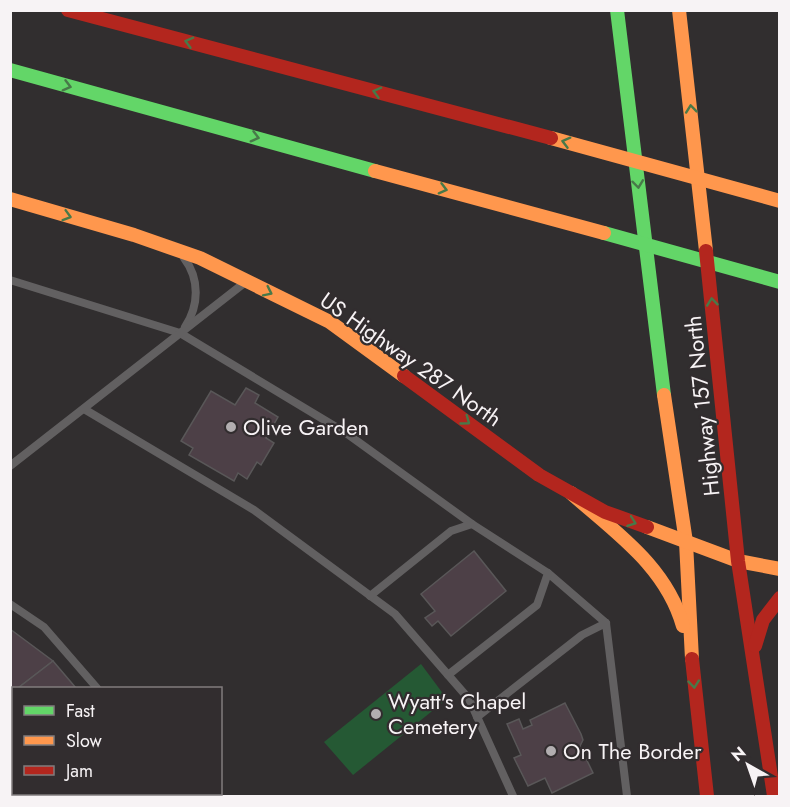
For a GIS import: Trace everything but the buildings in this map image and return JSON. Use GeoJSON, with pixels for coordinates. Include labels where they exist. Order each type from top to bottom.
{"type":"FeatureCollection","features":[{"type":"Feature","properties":{"kind":"main road"},"geometry":{"type":"LineString","coordinates":[[68,10],[780,201]]}},
{"type":"Feature","properties":{"kind":"main road","name":"Highway 157 North"},"geometry":{"type":"LineString","coordinates":[[617,10],[657,346],[686,542],[691,653],[707,796]]}},
{"type":"Feature","properties":{"kind":"main road","name":"Highway 157 North"},"geometry":{"type":"LineString","coordinates":[[679,10],[738,561],[774,796]]}},
{"type":"Feature","properties":{"kind":"main road"},"geometry":{"type":"LineString","coordinates":[[10,70],[780,282]]}},
{"type":"Feature","properties":{"kind":"main road","name":"US Highway 287 North"},"geometry":{"type":"LineString","coordinates":[[10,199],[200,258],[330,322],[522,462],[605,512],[738,561],[780,569]]}},
{"type":"Feature","properties":{"kind":"main road"},"geometry":{"type":"LineString","coordinates":[[571,493],[649,562],[677,605],[691,653]]}},
{"type":"Feature","properties":{"kind":"main road"},"geometry":{"type":"LineString","coordinates":[[753,661],[756,634],[767,610],[780,598]]}},
{"type":"Feature","properties":{"kind":"lane"},"geometry":{"type":"LineString","coordinates":[[178,251],[189,265],[196,282],[196,301],[191,318],[180,333]]}},
{"type":"Feature","properties":{"kind":"lane"},"geometry":{"type":"LineString","coordinates":[[10,280],[180,333],[346,433],[472,524],[548,573],[606,623],[627,796]]}},
{"type":"Feature","properties":{"kind":"lane"},"geometry":{"type":"LineString","coordinates":[[10,466],[247,281]]}},
{"type":"Feature","properties":{"kind":"lane"},"geometry":{"type":"LineString","coordinates":[[84,409],[254,510],[395,614],[469,699],[513,796]]}},
{"type":"Feature","properties":{"kind":"lane"},"geometry":{"type":"LineString","coordinates":[[370,596],[451,531],[472,524]]}},
{"type":"Feature","properties":{"kind":"lane"},"geometry":{"type":"LineString","coordinates":[[448,675],[537,604],[548,573]]}},
{"type":"Feature","properties":{"kind":"lane"},"geometry":{"type":"LineString","coordinates":[[10,604],[44,627],[96,687]]}},
{"type":"Feature","properties":{"kind":"lane"},"geometry":{"type":"LineString","coordinates":[[477,717],[582,635],[606,623]]}},
{"type":"Feature","properties":{"kind":"green space"},"geometry":{"type":"Polygon","coordinates":[[[421,664],[447,699],[353,775],[324,742],[421,664]]]}},
{"type":"Feature","properties":{"kind":"traffic: fast"},"geometry":{"type":"LineString","coordinates":[[617,10],[664,395]]}},
{"type":"Feature","properties":{"kind":"traffic: fast"},"geometry":{"type":"LineString","coordinates":[[10,70],[375,171]]}},
{"type":"Feature","properties":{"kind":"traffic: fast"},"geometry":{"type":"LineString","coordinates":[[604,233],[780,282]]}},
{"type":"Feature","properties":{"kind":"traffic: slow"},"geometry":{"type":"LineString","coordinates":[[679,10],[706,251]]}},
{"type":"Feature","properties":{"kind":"traffic: slow"},"geometry":{"type":"LineString","coordinates":[[551,138],[780,201]]}},
{"type":"Feature","properties":{"kind":"traffic: slow"},"geometry":{"type":"LineString","coordinates":[[375,171],[604,233]]}},
{"type":"Feature","properties":{"kind":"traffic: slow"},"geometry":{"type":"LineString","coordinates":[[10,199],[134,235],[200,258],[330,322],[404,376]]}},
{"type":"Feature","properties":{"kind":"traffic: slow"},"geometry":{"type":"LineString","coordinates":[[664,395],[686,542],[692,659]]}},
{"type":"Feature","properties":{"kind":"traffic: slow"},"geometry":{"type":"LineString","coordinates":[[571,493],[622,537],[652,568],[665,586],[683,626]]}},
{"type":"Feature","properties":{"kind":"traffic: slow"},"geometry":{"type":"LineString","coordinates":[[647,527],[738,561],[780,569]]}},
{"type":"Feature","properties":{"kind":"traffic: jam"},"geometry":{"type":"LineString","coordinates":[[68,10],[551,138]]}},
{"type":"Feature","properties":{"kind":"traffic: jam"},"geometry":{"type":"LineString","coordinates":[[706,251],[738,561],[774,796]]}},
{"type":"Feature","properties":{"kind":"traffic: jam"},"geometry":{"type":"LineString","coordinates":[[404,376],[539,475],[605,512],[647,527]]}},
{"type":"Feature","properties":{"kind":"traffic: jam"},"geometry":{"type":"LineString","coordinates":[[755,646],[763,620],[780,598]]}},
{"type":"Feature","properties":{"kind":"traffic: jam"},"geometry":{"type":"LineString","coordinates":[[692,659],[707,796]]}},
{"type":"Feature","properties":{"kind":"place","name":"Olive Garden"},"geometry":{"type":"Point","coordinates":[231,427]}},
{"type":"Feature","properties":{"kind":"place","name":"Wyatt's Chapel Cemetery"},"geometry":{"type":"Point","coordinates":[376,714]}},
{"type":"Feature","properties":{"kind":"place","name":"On The Border"},"geometry":{"type":"Point","coordinates":[551,751]}}]}
